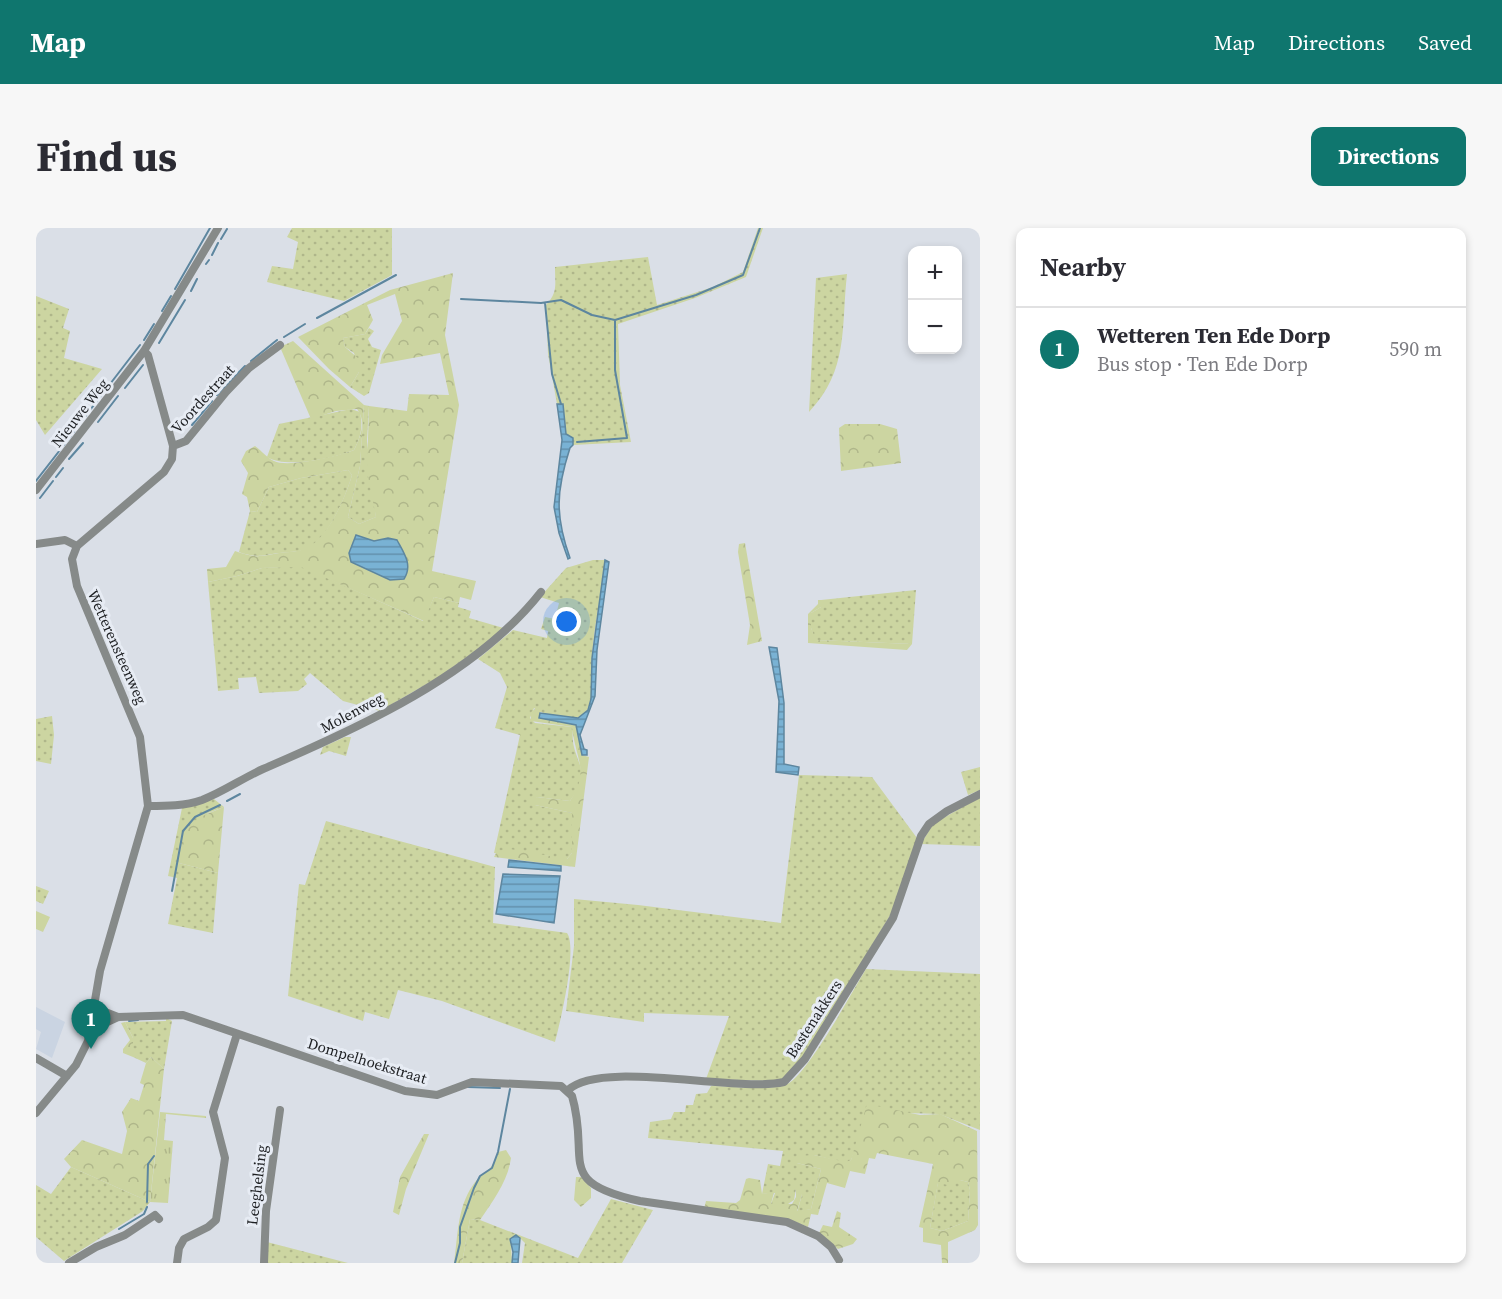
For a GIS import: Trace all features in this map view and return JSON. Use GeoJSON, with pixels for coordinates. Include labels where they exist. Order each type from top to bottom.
{"type":"FeatureCollection","features":[{"type":"Feature","properties":{"kind":"street"},"geometry":{"type":"LineString","coordinates":[[36,543],[65,540],[77,546],[164,472],[172,459],[173,446],[148,355],[144,351],[218,228]]}},
{"type":"Feature","properties":{"kind":"street","name":"Voordestraat"},"geometry":{"type":"LineString","coordinates":[[173,446],[186,441],[249,368],[280,345]]}},
{"type":"Feature","properties":{"kind":"street","name":"Nieuwe Weg"},"geometry":{"type":"LineString","coordinates":[[36,490],[144,351]]}},
{"type":"Feature","properties":{"kind":"street","name":"Wetterensteenweg"},"geometry":{"type":"LineString","coordinates":[[36,1113],[84,1052],[92,1029],[100,971],[148,806],[140,737],[76,586],[72,559],[77,546]]}},
{"type":"Feature","properties":{"kind":"street","name":"Molenweg"},"geometry":{"type":"LineString","coordinates":[[148,806],[185,804],[204,799],[242,778],[346,733],[480,654],[513,625],[541,592]]}},
{"type":"Feature","properties":{"kind":"street","name":"Bastenakkers"},"geometry":{"type":"LineString","coordinates":[[568,1090],[576,1083],[611,1078],[752,1085],[784,1082],[805,1059],[893,918],[921,836],[929,824],[947,811],[980,794]]}},
{"type":"Feature","properties":{"kind":"street","name":"Dompelhoekstraat"},"geometry":{"type":"LineString","coordinates":[[95,1008],[118,1017]]}},
{"type":"Feature","properties":{"kind":"street","name":"Dompelhoekstraat"},"geometry":{"type":"LineString","coordinates":[[92,1029],[118,1017],[183,1015],[420,1094],[437,1095],[472,1082],[561,1086],[568,1090]]}},
{"type":"Feature","properties":{"kind":"street"},"geometry":{"type":"LineString","coordinates":[[177,1263],[179,1248],[184,1239],[208,1227],[216,1220],[225,1158],[213,1112],[237,1034]]}},
{"type":"Feature","properties":{"kind":"street"},"geometry":{"type":"LineString","coordinates":[[36,1058],[67,1076]]}},
{"type":"Feature","properties":{"kind":"street"},"geometry":{"type":"LineString","coordinates":[[568,1090],[574,1102],[582,1173],[591,1184],[624,1198],[787,1222],[818,1236],[831,1247],[839,1260]]}},
{"type":"Feature","properties":{"kind":"street","name":"Leeghelsing"},"geometry":{"type":"LineString","coordinates":[[264,1263],[267,1205],[280,1110]]}},
{"type":"Feature","properties":{"kind":"street"},"geometry":{"type":"LineString","coordinates":[[69,1263],[96,1247],[125,1235],[155,1215],[159,1219]]}},
{"type":"Feature","properties":{"kind":"shaded area"},"geometry":{"type":"Polygon","coordinates":[[[36,1007],[65,1022],[52,1058],[36,1049],[41,1032],[36,1029],[36,1007]]]}},
{"type":"Feature","properties":{"kind":"green space"},"geometry":{"type":"Polygon","coordinates":[[[292,228],[392,228],[392,275],[344,301],[267,282],[272,266],[293,269],[298,242],[287,237],[292,228]]]}},
{"type":"Feature","properties":{"kind":"green space"},"geometry":{"type":"Polygon","coordinates":[[[758,228],[763,228],[746,277],[695,298],[618,324],[620,385],[631,442],[573,445],[573,438],[566,434],[563,404],[557,404],[548,354],[546,305],[554,292],[555,267],[648,257],[657,305],[713,287],[743,272],[758,228]]]}},
{"type":"Feature","properties":{"kind":"green space"},"geometry":{"type":"Polygon","coordinates":[[[453,273],[445,335],[459,405],[432,571],[476,581],[471,600],[460,597],[459,603],[434,597],[424,621],[301,567],[262,568],[208,582],[207,569],[226,567],[235,551],[261,556],[301,550],[315,543],[335,516],[349,484],[352,475],[348,470],[301,478],[269,487],[257,512],[250,511],[247,497],[242,494],[248,473],[241,461],[246,451],[255,446],[274,461],[302,462],[354,450],[360,435],[362,419],[357,409],[336,411],[311,419],[280,347],[293,341],[364,405],[360,466],[348,517],[359,524],[376,517],[367,471],[369,406],[407,411],[409,394],[449,395],[440,353],[380,364],[382,355],[402,321],[395,294],[367,305],[373,320],[365,334],[343,338],[345,347],[359,359],[359,372],[350,387],[298,337],[390,290],[453,273]]]}},
{"type":"Feature","properties":{"kind":"green space"},"geometry":{"type":"Polygon","coordinates":[[[847,274],[843,330],[837,364],[822,396],[809,412],[816,278],[847,274]]]}},
{"type":"Feature","properties":{"kind":"green space"},"geometry":{"type":"Polygon","coordinates":[[[36,296],[69,309],[63,328],[70,331],[64,358],[102,369],[45,435],[36,420],[36,296]]]}},
{"type":"Feature","properties":{"kind":"green space"},"geometry":{"type":"Polygon","coordinates":[[[369,328],[374,331],[368,339],[372,347],[381,350],[369,393],[364,396],[350,387],[359,372],[354,353],[345,347],[343,338],[365,334],[369,328]]]}},
{"type":"Feature","properties":{"kind":"green space"},"geometry":{"type":"Polygon","coordinates":[[[364,405],[369,406],[367,441],[376,517],[359,524],[348,517],[360,466],[364,405]]]}},
{"type":"Feature","properties":{"kind":"green space"},"geometry":{"type":"Polygon","coordinates":[[[351,409],[360,412],[361,422],[360,436],[354,450],[323,459],[298,462],[286,462],[267,457],[279,424],[351,409]]]}},
{"type":"Feature","properties":{"kind":"green space"},"geometry":{"type":"Polygon","coordinates":[[[845,424],[880,424],[897,429],[901,463],[841,471],[839,428],[845,424]]]}},
{"type":"Feature","properties":{"kind":"green space"},"geometry":{"type":"Polygon","coordinates":[[[348,470],[352,475],[341,505],[329,527],[315,544],[301,551],[262,556],[239,552],[250,511],[257,512],[269,487],[301,478],[348,470]]]}},
{"type":"Feature","properties":{"kind":"green space"},"geometry":{"type":"Polygon","coordinates":[[[745,543],[762,641],[747,645],[750,625],[738,552],[739,544],[745,543]]]}},
{"type":"Feature","properties":{"kind":"green space"},"geometry":{"type":"Polygon","coordinates":[[[593,560],[605,560],[593,645],[592,692],[589,706],[582,716],[568,719],[545,714],[534,708],[530,718],[535,723],[572,727],[573,729],[574,749],[581,772],[581,780],[577,789],[570,801],[537,797],[535,805],[572,813],[572,853],[567,859],[550,859],[550,856],[494,853],[520,735],[495,728],[507,687],[500,673],[478,659],[513,630],[547,638],[548,631],[541,629],[545,617],[555,619],[559,603],[540,597],[566,568],[593,560]]]}},
{"type":"Feature","properties":{"kind":"green space"},"geometry":{"type":"Polygon","coordinates":[[[301,566],[423,621],[434,597],[459,603],[458,607],[471,611],[469,618],[507,629],[437,678],[380,711],[343,701],[310,673],[304,679],[307,684],[298,691],[259,693],[256,677],[238,678],[239,689],[218,691],[208,582],[262,568],[301,566]]]}},
{"type":"Feature","properties":{"kind":"green space"},"geometry":{"type":"Polygon","coordinates":[[[916,590],[912,644],[815,640],[811,628],[811,613],[821,607],[821,600],[916,590]]]}},
{"type":"Feature","properties":{"kind":"green space"},"geometry":{"type":"Polygon","coordinates":[[[818,600],[821,600],[821,607],[811,613],[811,628],[816,640],[912,644],[907,650],[808,643],[808,614],[818,604],[818,600]]]}},
{"type":"Feature","properties":{"kind":"green space"},"geometry":{"type":"Polygon","coordinates":[[[539,706],[542,709],[540,713],[576,725],[582,755],[589,757],[575,867],[494,857],[497,851],[510,849],[550,856],[550,859],[567,859],[572,853],[572,813],[535,805],[533,802],[537,797],[570,801],[576,791],[580,766],[572,727],[531,721],[531,712],[539,706]]]}},
{"type":"Feature","properties":{"kind":"green space"},"geometry":{"type":"Polygon","coordinates":[[[52,716],[54,735],[51,764],[36,761],[36,719],[52,716]]]}},
{"type":"Feature","properties":{"kind":"green space"},"geometry":{"type":"Polygon","coordinates":[[[345,737],[351,737],[346,756],[329,751],[320,755],[323,747],[345,737]]]}},
{"type":"Feature","properties":{"kind":"green space"},"geometry":{"type":"Polygon","coordinates":[[[980,767],[980,790],[968,795],[961,772],[980,767]]]}},
{"type":"Feature","properties":{"kind":"green space"},"geometry":{"type":"Polygon","coordinates":[[[799,775],[872,777],[917,838],[894,909],[801,1061],[787,1077],[775,1081],[706,1079],[729,1016],[644,1013],[644,1022],[566,1011],[574,946],[574,899],[781,923],[799,775]]]}},
{"type":"Feature","properties":{"kind":"green space"},"geometry":{"type":"Polygon","coordinates":[[[980,797],[980,846],[921,844],[933,824],[980,797]]]}},
{"type":"Feature","properties":{"kind":"green space"},"geometry":{"type":"Polygon","coordinates":[[[214,799],[224,807],[208,813],[179,863],[218,873],[213,933],[168,924],[177,878],[168,876],[182,808],[214,799]]]}},
{"type":"Feature","properties":{"kind":"green space"},"geometry":{"type":"Polygon","coordinates":[[[224,807],[218,873],[179,863],[186,832],[190,826],[202,817],[224,807]]]}},
{"type":"Feature","properties":{"kind":"green space"},"geometry":{"type":"Polygon","coordinates":[[[326,821],[495,867],[493,923],[567,933],[570,941],[569,969],[555,1042],[442,1001],[398,990],[389,1019],[365,1012],[363,1021],[288,996],[299,884],[305,885],[326,821]]]}},
{"type":"Feature","properties":{"kind":"green space"},"geometry":{"type":"Polygon","coordinates":[[[36,886],[49,891],[43,904],[36,901],[36,886]]]}},
{"type":"Feature","properties":{"kind":"green space"},"geometry":{"type":"Polygon","coordinates":[[[36,911],[50,917],[43,932],[36,929],[36,911]]]}},
{"type":"Feature","properties":{"kind":"green space"},"geometry":{"type":"Polygon","coordinates":[[[866,969],[980,974],[980,1130],[939,1114],[907,1113],[855,1150],[851,1160],[846,1163],[814,1155],[797,1163],[821,1169],[811,1209],[797,1212],[802,1195],[796,1189],[794,1200],[785,1206],[771,1204],[775,1193],[762,1194],[768,1164],[780,1166],[783,1151],[648,1138],[650,1122],[671,1119],[674,1112],[685,1112],[686,1105],[693,1105],[696,1094],[707,1093],[711,1086],[767,1088],[785,1085],[794,1079],[816,1052],[866,969]]]}},
{"type":"Feature","properties":{"kind":"green space"},"geometry":{"type":"Polygon","coordinates":[[[166,1018],[172,1021],[164,1069],[151,1057],[146,1063],[133,1057],[133,1038],[125,1022],[166,1021],[166,1018]]]}},
{"type":"Feature","properties":{"kind":"green space"},"geometry":{"type":"Polygon","coordinates":[[[125,1022],[133,1038],[133,1057],[123,1053],[123,1049],[130,1040],[121,1023],[125,1022]]]}},
{"type":"Feature","properties":{"kind":"green space"},"geometry":{"type":"Polygon","coordinates":[[[151,1057],[164,1069],[150,1202],[71,1167],[64,1159],[82,1140],[122,1154],[127,1131],[122,1112],[131,1098],[139,1101],[144,1085],[140,1083],[146,1063],[151,1057]]]}},
{"type":"Feature","properties":{"kind":"green space"},"geometry":{"type":"Polygon","coordinates":[[[867,1104],[920,1115],[940,1114],[977,1131],[978,1225],[975,1230],[948,1242],[948,1263],[942,1263],[941,1245],[923,1242],[923,1228],[919,1227],[933,1164],[877,1153],[875,1159],[869,1158],[865,1174],[850,1171],[845,1188],[827,1183],[818,1215],[811,1214],[808,1227],[796,1222],[704,1209],[706,1201],[736,1203],[740,1200],[746,1179],[749,1178],[760,1180],[762,1194],[774,1192],[771,1204],[792,1204],[796,1197],[796,1185],[799,1184],[802,1195],[797,1211],[811,1209],[821,1169],[797,1163],[797,1156],[814,1155],[846,1162],[851,1160],[867,1104]],[[960,1180],[953,1186],[938,1183],[930,1228],[942,1231],[968,1221],[970,1190],[968,1182],[960,1180]]]}},
{"type":"Feature","properties":{"kind":"green space"},"geometry":{"type":"Polygon","coordinates":[[[160,1112],[206,1116],[206,1118],[166,1114],[164,1140],[173,1141],[168,1203],[150,1202],[160,1112]]]}},
{"type":"Feature","properties":{"kind":"green space"},"geometry":{"type":"Polygon","coordinates":[[[424,1134],[429,1134],[406,1189],[399,1215],[393,1212],[400,1177],[424,1134]]]}},
{"type":"Feature","properties":{"kind":"green space"},"geometry":{"type":"Polygon","coordinates":[[[506,1150],[511,1158],[503,1183],[480,1220],[470,1219],[462,1263],[454,1263],[459,1222],[468,1194],[477,1180],[493,1165],[498,1152],[506,1150]]]}},
{"type":"Feature","properties":{"kind":"green space"},"geometry":{"type":"Polygon","coordinates":[[[71,1167],[150,1202],[143,1211],[64,1261],[36,1237],[36,1185],[51,1194],[71,1167]]]}},
{"type":"Feature","properties":{"kind":"green space"},"geometry":{"type":"Polygon","coordinates":[[[576,1177],[581,1177],[591,1188],[591,1198],[581,1207],[574,1200],[576,1177]]]}},
{"type":"Feature","properties":{"kind":"green space"},"geometry":{"type":"Polygon","coordinates":[[[960,1180],[968,1182],[970,1190],[968,1221],[942,1231],[930,1228],[938,1182],[960,1180]]]}},
{"type":"Feature","properties":{"kind":"green space"},"geometry":{"type":"Polygon","coordinates":[[[611,1199],[653,1210],[622,1263],[522,1263],[525,1243],[520,1238],[511,1245],[512,1263],[462,1263],[470,1219],[480,1220],[578,1258],[611,1199]]]}},
{"type":"Feature","properties":{"kind":"green space"},"geometry":{"type":"Polygon","coordinates":[[[837,1211],[841,1213],[839,1227],[857,1239],[853,1244],[838,1249],[819,1233],[823,1225],[832,1227],[837,1211]]]}},
{"type":"Feature","properties":{"kind":"green space"},"geometry":{"type":"Polygon","coordinates":[[[267,1242],[348,1263],[267,1263],[267,1242]]]}},
{"type":"Feature","properties":{"kind":"water"},"geometry":{"type":"Polygon","coordinates":[[[557,404],[563,404],[566,434],[573,438],[573,445],[570,448],[562,477],[559,503],[562,529],[570,558],[568,559],[559,533],[554,507],[562,440],[557,404]]]}},
{"type":"Feature","properties":{"kind":"water"},"geometry":{"type":"Polygon","coordinates":[[[356,535],[374,541],[388,538],[397,540],[408,564],[404,579],[390,580],[351,562],[349,553],[356,535]]]}},
{"type":"Feature","properties":{"kind":"water"},"geometry":{"type":"Polygon","coordinates":[[[605,560],[609,562],[597,650],[595,696],[580,735],[584,749],[587,750],[587,755],[582,755],[576,725],[539,718],[540,713],[578,718],[588,710],[591,699],[592,658],[605,560]]]}},
{"type":"Feature","properties":{"kind":"water"},"geometry":{"type":"Polygon","coordinates":[[[769,647],[777,648],[784,703],[784,764],[799,767],[798,775],[776,772],[779,701],[769,647]]]}},
{"type":"Feature","properties":{"kind":"water"},"geometry":{"type":"Polygon","coordinates":[[[509,860],[561,866],[561,871],[508,867],[509,860]]]}},
{"type":"Feature","properties":{"kind":"water"},"geometry":{"type":"Polygon","coordinates":[[[503,874],[560,876],[554,923],[496,914],[503,874]]]}},
{"type":"Feature","properties":{"kind":"water"},"geometry":{"type":"Polygon","coordinates":[[[516,1235],[520,1238],[518,1263],[512,1263],[513,1252],[510,1239],[516,1235]]]}},
{"type":"Feature","properties":{"kind":"waterway"},"geometry":{"type":"LineString","coordinates":[[175,289],[210,228]]}},
{"type":"Feature","properties":{"kind":"waterway"},"geometry":{"type":"LineString","coordinates":[[461,299],[541,303],[561,300],[592,315],[615,320],[696,295],[743,275],[760,228]]}},
{"type":"Feature","properties":{"kind":"waterway"},"geometry":{"type":"LineString","coordinates":[[221,239],[227,229]]}},
{"type":"Feature","properties":{"kind":"waterway"},"geometry":{"type":"LineString","coordinates":[[212,255],[218,243]]}},
{"type":"Feature","properties":{"kind":"waterway"},"geometry":{"type":"LineString","coordinates":[[206,264],[209,260]]}},
{"type":"Feature","properties":{"kind":"waterway"},"geometry":{"type":"LineString","coordinates":[[317,318],[396,275]]}},
{"type":"Feature","properties":{"kind":"waterway"},"geometry":{"type":"LineString","coordinates":[[191,291],[197,279]]}},
{"type":"Feature","properties":{"kind":"waterway"},"geometry":{"type":"LineString","coordinates":[[162,311],[171,296]]}},
{"type":"Feature","properties":{"kind":"waterway"},"geometry":{"type":"LineString","coordinates":[[159,343],[185,300]]}},
{"type":"Feature","properties":{"kind":"waterway"},"geometry":{"type":"LineString","coordinates":[[545,303],[552,374],[561,404]]}},
{"type":"Feature","properties":{"kind":"waterway"},"geometry":{"type":"LineString","coordinates":[[577,442],[627,438],[615,370],[615,321]]}},
{"type":"Feature","properties":{"kind":"waterway"},"geometry":{"type":"LineString","coordinates":[[144,340],[154,324]]}},
{"type":"Feature","properties":{"kind":"waterway"},"geometry":{"type":"LineString","coordinates":[[284,337],[305,324]]}},
{"type":"Feature","properties":{"kind":"waterway"},"geometry":{"type":"LineString","coordinates":[[251,361],[277,340]]}},
{"type":"Feature","properties":{"kind":"waterway"},"geometry":{"type":"LineString","coordinates":[[77,427],[140,345]]}},
{"type":"Feature","properties":{"kind":"waterway"},"geometry":{"type":"LineString","coordinates":[[125,388],[143,365]]}},
{"type":"Feature","properties":{"kind":"waterway"},"geometry":{"type":"LineString","coordinates":[[217,395],[245,366]]}},
{"type":"Feature","properties":{"kind":"waterway"},"geometry":{"type":"LineString","coordinates":[[98,422],[118,396]]}},
{"type":"Feature","properties":{"kind":"waterway"},"geometry":{"type":"LineString","coordinates":[[192,425],[212,401]]}},
{"type":"Feature","properties":{"kind":"waterway"},"geometry":{"type":"LineString","coordinates":[[36,481],[74,432]]}},
{"type":"Feature","properties":{"kind":"waterway"},"geometry":{"type":"LineString","coordinates":[[69,459],[83,443]]}},
{"type":"Feature","properties":{"kind":"waterway"},"geometry":{"type":"LineString","coordinates":[[56,477],[63,468]]}},
{"type":"Feature","properties":{"kind":"waterway"},"geometry":{"type":"LineString","coordinates":[[40,498],[53,481]]}},
{"type":"Feature","properties":{"kind":"waterway"},"geometry":{"type":"LineString","coordinates":[[227,801],[240,794]]}},
{"type":"Feature","properties":{"kind":"waterway"},"geometry":{"type":"LineString","coordinates":[[172,891],[183,831],[195,817],[220,805]]}},
{"type":"Feature","properties":{"kind":"waterway"},"geometry":{"type":"LineString","coordinates":[[129,1021],[138,1020]]}},
{"type":"Feature","properties":{"kind":"waterway"},"geometry":{"type":"LineString","coordinates":[[468,1087],[500,1088]]}},
{"type":"Feature","properties":{"kind":"waterway"},"geometry":{"type":"LineString","coordinates":[[455,1263],[460,1243],[460,1227],[474,1188],[480,1176],[492,1168],[498,1152],[510,1089]]}},
{"type":"Feature","properties":{"kind":"waterway"},"geometry":{"type":"LineString","coordinates":[[147,1202],[148,1164],[154,1156]]}},
{"type":"Feature","properties":{"kind":"waterway"},"geometry":{"type":"LineString","coordinates":[[119,1229],[144,1214],[147,1207]]}},
{"type":"Feature","properties":{"kind":"place","name":"Wetteren Ten Ede Dorp"},"geometry":{"type":"Point","coordinates":[91,1049]}}]}
